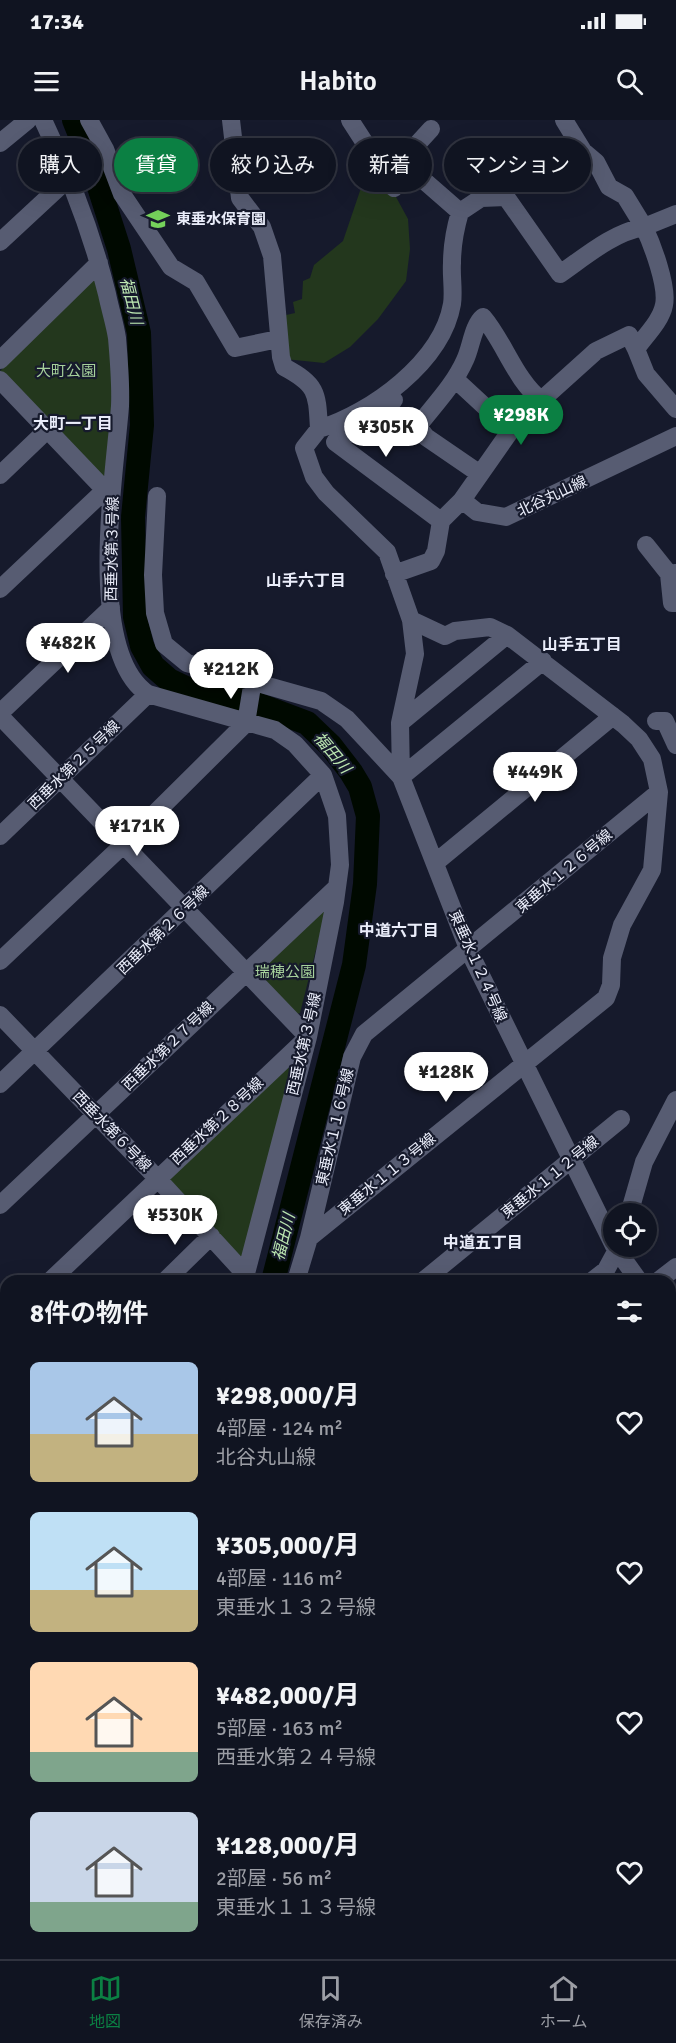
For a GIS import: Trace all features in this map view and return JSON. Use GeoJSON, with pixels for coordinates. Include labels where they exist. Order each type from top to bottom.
{"type":"FeatureCollection","features":[{"type":"Feature","properties":{"kind":"street"},"geometry":{"type":"LineString","coordinates":[[0,143],[28,120]]}},
{"type":"Feature","properties":{"kind":"street","name":"西垂水第３号線"},"geometry":{"type":"LineString","coordinates":[[43,120],[52,138]]}},
{"type":"Feature","properties":{"kind":"street"},"geometry":{"type":"LineString","coordinates":[[89,120],[105,149],[122,194],[171,267],[196,282],[235,348],[278,339]]}},
{"type":"Feature","properties":{"kind":"street"},"geometry":{"type":"LineString","coordinates":[[231,120],[240,198],[262,227],[272,256],[278,339],[284,367],[303,377],[317,395],[319,429]]}},
{"type":"Feature","properties":{"kind":"street"},"geometry":{"type":"LineString","coordinates":[[350,120],[362,138]]}},
{"type":"Feature","properties":{"kind":"street"},"geometry":{"type":"LineString","coordinates":[[564,120],[583,151],[596,162],[609,187],[625,196],[655,250],[664,304],[655,323],[636,349]]}},
{"type":"Feature","properties":{"kind":"street"},"geometry":{"type":"LineString","coordinates":[[423,138],[431,129]]}},
{"type":"Feature","properties":{"kind":"street"},"geometry":{"type":"LineString","coordinates":[[432,188],[459,212]]}},
{"type":"Feature","properties":{"kind":"street"},"geometry":{"type":"LineString","coordinates":[[0,242],[54,192]]}},
{"type":"Feature","properties":{"kind":"street","name":"西垂水第３号線"},"geometry":{"type":"LineString","coordinates":[[75,192],[99,263],[117,336],[120,378],[109,490],[112,625],[121,656],[137,687],[148,694],[275,730],[295,744],[323,775],[337,816],[340,865],[308,1037],[246,1275]]}},
{"type":"Feature","properties":{"kind":"street"},"geometry":{"type":"LineString","coordinates":[[401,777],[400,723],[415,654],[411,620],[387,552],[339,508],[314,477],[304,448],[319,429],[343,422],[373,405],[417,367],[441,336],[452,304],[453,251],[459,212],[481,198],[506,197],[560,274],[628,230],[644,227],[676,214]]}},
{"type":"Feature","properties":{"kind":"street"},"geometry":{"type":"LineString","coordinates":[[0,360],[99,263]]}},
{"type":"Feature","properties":{"kind":"street"},"geometry":{"type":"LineString","coordinates":[[480,474],[426,437],[418,426],[455,380],[472,345],[478,321],[483,317],[513,361],[520,377],[542,401]]}},
{"type":"Feature","properties":{"kind":"street"},"geometry":{"type":"LineString","coordinates":[[394,574],[431,561],[436,551],[441,521],[462,500],[510,430],[596,351],[629,335],[646,374],[676,409]]}},
{"type":"Feature","properties":{"kind":"street"},"geometry":{"type":"LineString","coordinates":[[0,380],[47,430],[109,490],[0,589]]}},
{"type":"Feature","properties":{"kind":"street"},"geometry":{"type":"LineString","coordinates":[[455,380],[510,430]]}},
{"type":"Feature","properties":{"kind":"street"},"geometry":{"type":"LineString","coordinates":[[310,466],[319,452],[373,421],[401,394]]}},
{"type":"Feature","properties":{"kind":"street"},"geometry":{"type":"LineString","coordinates":[[0,475],[47,430]]}},
{"type":"Feature","properties":{"kind":"street","name":"北谷丸山線"},"geometry":{"type":"LineString","coordinates":[[462,500],[477,512],[506,517],[534,506],[676,436]]}},
{"type":"Feature","properties":{"kind":"street"},"geometry":{"type":"LineString","coordinates":[[335,442],[441,521]]}},
{"type":"Feature","properties":{"kind":"street"},"geometry":{"type":"LineString","coordinates":[[157,496],[153,575],[155,613],[164,644],[187,663],[321,700],[347,719],[401,777]]}},
{"type":"Feature","properties":{"kind":"street"},"geometry":{"type":"LineString","coordinates":[[646,545],[673,574],[672,603],[676,603]]}},
{"type":"Feature","properties":{"kind":"street"},"geometry":{"type":"LineString","coordinates":[[111,608],[0,715],[308,1037]]}},
{"type":"Feature","properties":{"kind":"street"},"geometry":{"type":"LineString","coordinates":[[411,620],[445,636],[455,632],[490,627],[507,635],[613,716],[639,739],[652,759],[659,792]]}},
{"type":"Feature","properties":{"kind":"street"},"geometry":{"type":"LineString","coordinates":[[400,723],[507,635]]}},
{"type":"Feature","properties":{"kind":"street"},"geometry":{"type":"LineString","coordinates":[[401,777],[543,661]]}},
{"type":"Feature","properties":{"kind":"street"},"geometry":{"type":"LineString","coordinates":[[0,962],[246,723],[253,680]]}},
{"type":"Feature","properties":{"kind":"street","name":"西垂水第２５号線"},"geometry":{"type":"LineString","coordinates":[[0,836],[148,694]]}},
{"type":"Feature","properties":{"kind":"street"},"geometry":{"type":"LineString","coordinates":[[435,863],[613,716]]}},
{"type":"Feature","properties":{"kind":"street"},"geometry":{"type":"LineString","coordinates":[[656,721],[665,721],[676,745]]}},
{"type":"Feature","properties":{"kind":"street","name":"西垂水第２６号線"},"geometry":{"type":"LineString","coordinates":[[0,1084],[185,910],[323,775]]}},
{"type":"Feature","properties":{"kind":"street","name":"東垂水１２４号線"},"geometry":{"type":"LineString","coordinates":[[401,777],[469,951],[522,1064],[603,1222]]}},
{"type":"Feature","properties":{"kind":"street","name":"東垂水１２６号線"},"geometry":{"type":"LineString","coordinates":[[469,951],[659,792]]}},
{"type":"Feature","properties":{"kind":"street","name":"東垂水１１３号線"},"geometry":{"type":"LineString","coordinates":[[309,1238],[606,998],[611,985],[612,958],[622,925],[652,870],[659,792]]}},
{"type":"Feature","properties":{"kind":"street","name":"西垂水第２７号線"},"geometry":{"type":"LineString","coordinates":[[0,1205],[337,887]]}},
{"type":"Feature","properties":{"kind":"street","name":"東垂水１１６号線"},"geometry":{"type":"LineString","coordinates":[[298,1275],[309,1238],[352,1057],[364,1035],[469,951]]}},
{"type":"Feature","properties":{"kind":"street","name":"西垂水第６号線"},"geometry":{"type":"LineString","coordinates":[[0,1015],[157,1178],[211,1236],[243,1275]]}},
{"type":"Feature","properties":{"kind":"street","name":"西垂水第２８号線"},"geometry":{"type":"LineString","coordinates":[[56,1275],[308,1037]]}},
{"type":"Feature","properties":{"kind":"street"},"geometry":{"type":"LineString","coordinates":[[632,1203],[644,1162],[674,1110]]}},
{"type":"Feature","properties":{"kind":"street","name":"東垂水１１２号線"},"geometry":{"type":"LineString","coordinates":[[430,1275],[621,1119]]}},
{"type":"Feature","properties":{"kind":"street"},"geometry":{"type":"LineString","coordinates":[[171,1275],[211,1236]]}},
{"type":"Feature","properties":{"kind":"street"},"geometry":{"type":"LineString","coordinates":[[600,1275],[606,1270],[612,1257]]}},
{"type":"Feature","properties":{"kind":"street","name":"東垂水１２４号線"},"geometry":{"type":"LineString","coordinates":[[622,1257],[635,1275]]}},
{"type":"Feature","properties":{"kind":"green space"},"geometry":{"type":"Polygon","coordinates":[[[360,192],[382,192],[396,197],[408,219],[410,249],[406,281],[378,319],[350,347],[324,363],[285,359],[286,315],[295,313],[293,302],[302,299],[303,281],[310,278],[314,265],[343,241],[360,192]]]}},
{"type":"Feature","properties":{"kind":"green space","name":"大町公園"},"geometry":{"type":"Polygon","coordinates":[[[96,275],[105,307],[114,374],[105,479],[0,371],[96,275]]]}},
{"type":"Feature","properties":{"kind":"green space","name":"瑞穂公園"},"geometry":{"type":"Polygon","coordinates":[[[327,906],[300,1013],[294,1015],[256,969],[327,906]]]}},
{"type":"Feature","properties":{"kind":"green space"},"geometry":{"type":"Polygon","coordinates":[[[293,1063],[245,1255],[240,1257],[169,1183],[167,1175],[293,1063]]]}},
{"type":"Feature","properties":{"kind":"waterway","name":"福田川"},"geometry":{"type":"LineString","coordinates":[[74,120],[91,162],[119,249],[139,333],[142,425],[133,517],[135,617],[142,646],[153,666],[169,680],[190,690],[246,700],[307,723],[331,746],[351,772],[360,787],[368,816],[365,884],[354,965],[275,1275]]}},
{"type":"Feature","properties":{"kind":"place","name":"東垂水保育園"},"geometry":{"type":"Point","coordinates":[158,219]}},
{"type":"Feature","properties":{"kind":"district","name":"大町一丁目"},"geometry":{"type":"Point","coordinates":[73,424]}},
{"type":"Feature","properties":{"kind":"district","name":"山手六丁目"},"geometry":{"type":"Point","coordinates":[306,581]}},
{"type":"Feature","properties":{"kind":"district","name":"山手五丁目"},"geometry":{"type":"Point","coordinates":[582,645]}},
{"type":"Feature","properties":{"kind":"district","name":"中道六丁目"},"geometry":{"type":"Point","coordinates":[399,931]}},
{"type":"Feature","properties":{"kind":"district","name":"中道五丁目"},"geometry":{"type":"Point","coordinates":[483,1243]}}]}
